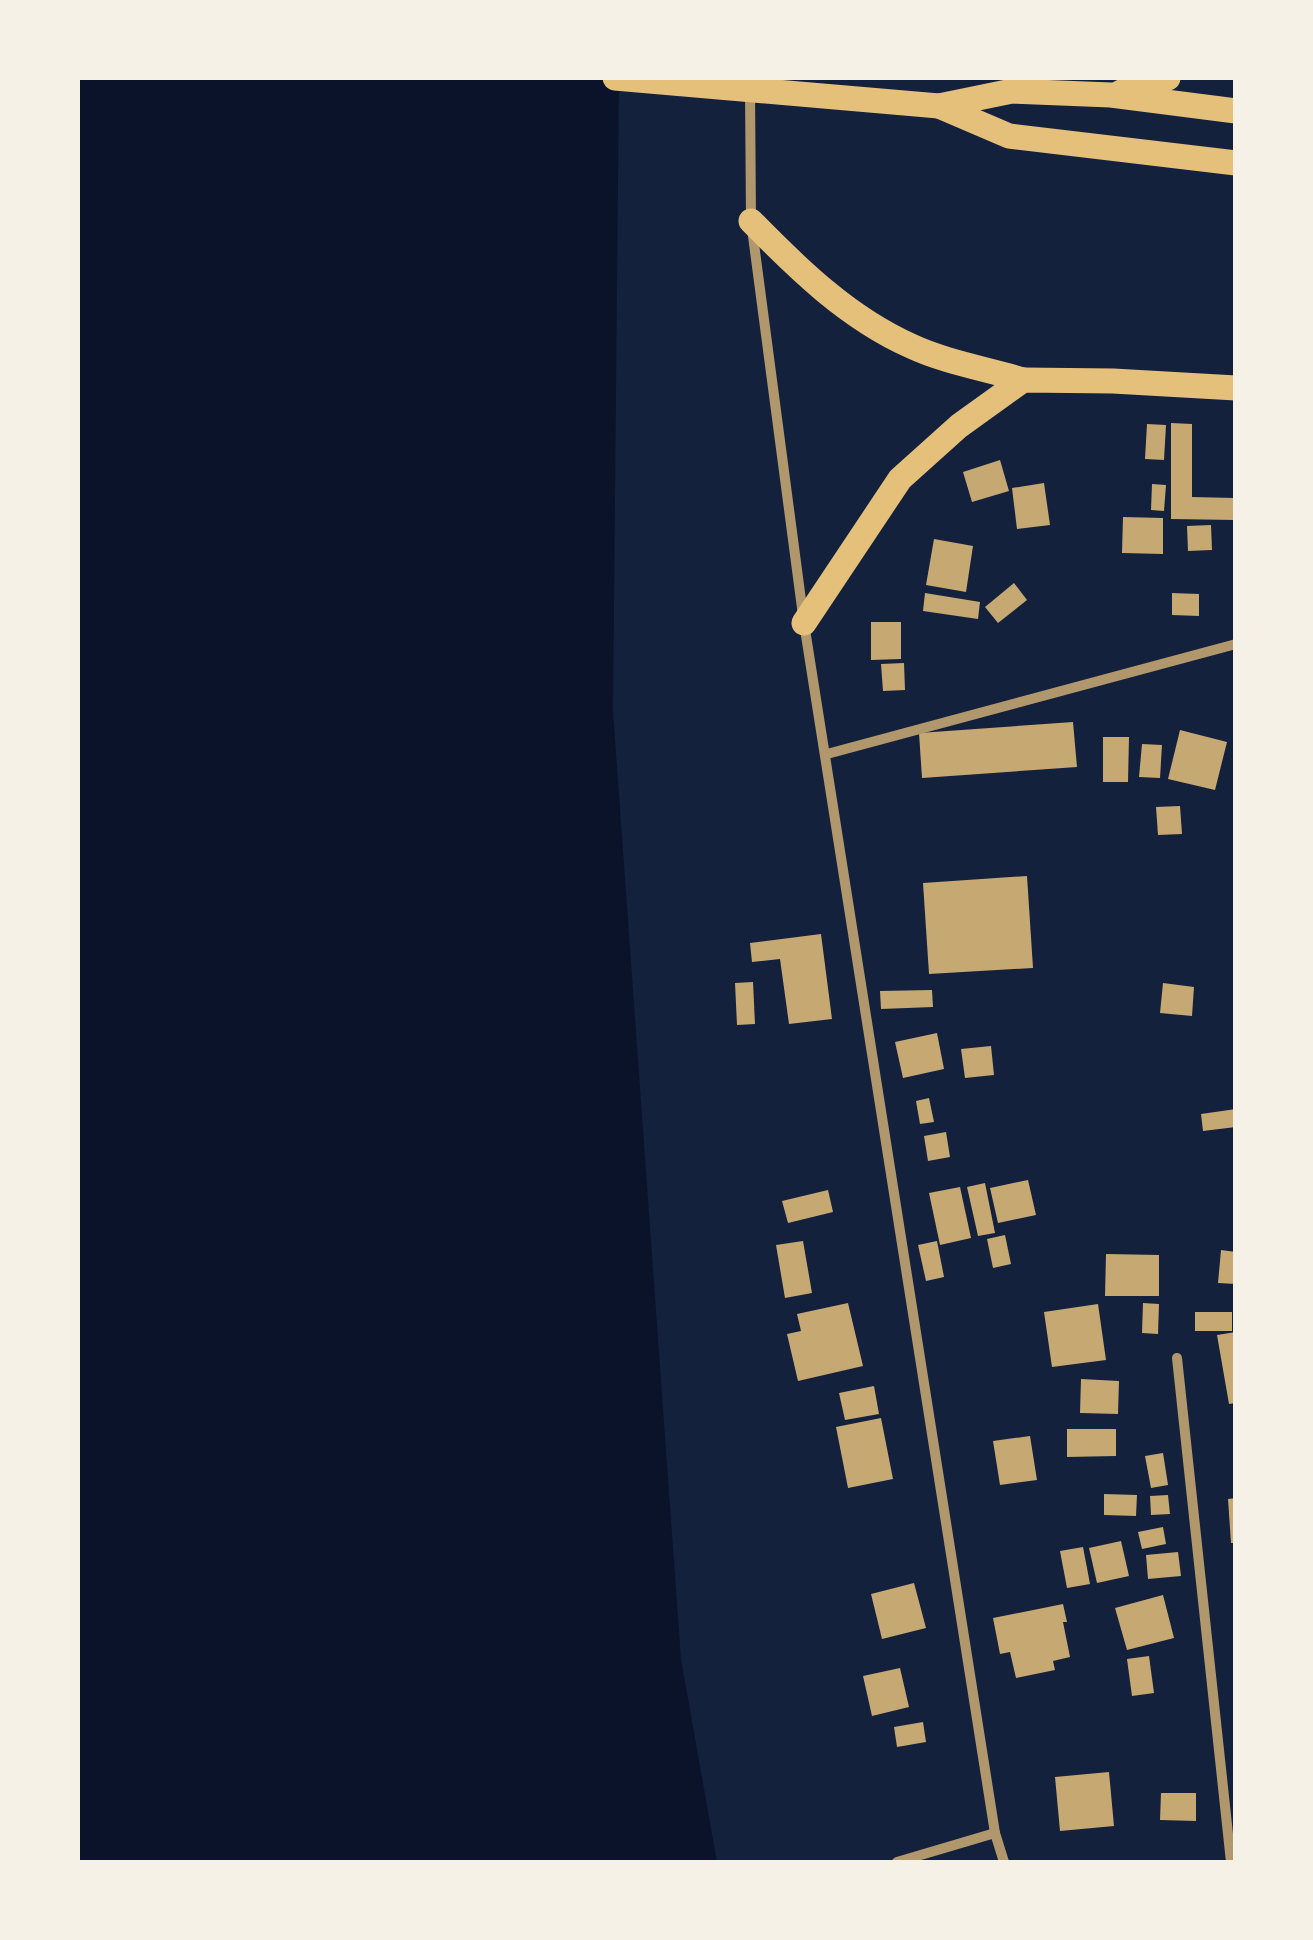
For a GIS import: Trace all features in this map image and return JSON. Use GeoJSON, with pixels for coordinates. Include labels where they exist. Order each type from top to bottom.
{"type":"FeatureCollection","features":[{"type":"Feature","properties":{"kind":"main road"},"geometry":{"type":"LineString","coordinates":[[616,78],[939,106],[1012,91],[1111,95],[1236,111]]}},
{"type":"Feature","properties":{"kind":"main road"},"geometry":{"type":"LineString","coordinates":[[1111,95],[1168,78]]}},
{"type":"Feature","properties":{"kind":"main road"},"geometry":{"type":"LineString","coordinates":[[939,106],[1008,136],[1236,163]]}},
{"type":"Feature","properties":{"kind":"main road"},"geometry":{"type":"LineString","coordinates":[[750,221],[799,270],[850,312],[912,347],[1024,380],[1236,388]]}},
{"type":"Feature","properties":{"kind":"main road"},"geometry":{"type":"LineString","coordinates":[[804,623],[900,479],[959,426],[1024,380]]}},
{"type":"Feature","properties":{"kind":"street"},"geometry":{"type":"LineString","coordinates":[[750,78],[750,221],[804,623],[995,1833],[1004,1862]]}},
{"type":"Feature","properties":{"kind":"street"},"geometry":{"type":"LineString","coordinates":[[827,754],[1236,644]]}},
{"type":"Feature","properties":{"kind":"street"},"geometry":{"type":"LineString","coordinates":[[1177,1358],[1231,1862]]}},
{"type":"Feature","properties":{"kind":"street"},"geometry":{"type":"LineString","coordinates":[[896,1862],[995,1833]]}},
{"type":"Feature","properties":{"kind":"water"},"geometry":{"type":"Polygon","coordinates":[[[78,78],[619,78],[613,711],[681,1659],[717,1862],[78,1862],[78,78]]]}},
{"type":"Feature","properties":{"kind":"building"},"geometry":{"type":"Polygon","coordinates":[[[1171,423],[1192,424],[1192,497],[1235,498],[1235,520],[1171,519],[1171,423]]]}},
{"type":"Feature","properties":{"kind":"building"},"geometry":{"type":"Polygon","coordinates":[[[1147,424],[1166,425],[1164,460],[1145,459],[1147,424]]]}},
{"type":"Feature","properties":{"kind":"building"},"geometry":{"type":"Polygon","coordinates":[[[1000,460],[1009,491],[972,502],[963,472],[1000,460]]]}},
{"type":"Feature","properties":{"kind":"building"},"geometry":{"type":"Polygon","coordinates":[[[1044,483],[1050,525],[1017,529],[1012,488],[1044,483]]]}},
{"type":"Feature","properties":{"kind":"building"},"geometry":{"type":"Polygon","coordinates":[[[1152,484],[1166,485],[1164,511],[1151,510],[1152,484]]]}},
{"type":"Feature","properties":{"kind":"building"},"geometry":{"type":"Polygon","coordinates":[[[1123,517],[1163,518],[1163,554],[1122,553],[1123,517]]]}},
{"type":"Feature","properties":{"kind":"building"},"geometry":{"type":"Polygon","coordinates":[[[1211,525],[1212,550],[1188,551],[1187,526],[1211,525]]]}},
{"type":"Feature","properties":{"kind":"building"},"geometry":{"type":"Polygon","coordinates":[[[934,539],[973,546],[966,592],[926,585],[934,539]]]}},
{"type":"Feature","properties":{"kind":"building"},"geometry":{"type":"Polygon","coordinates":[[[1014,583],[1027,600],[998,623],[985,607],[1014,583]]]}},
{"type":"Feature","properties":{"kind":"building"},"geometry":{"type":"Polygon","coordinates":[[[925,593],[980,602],[978,619],[923,611],[925,593]]]}},
{"type":"Feature","properties":{"kind":"building"},"geometry":{"type":"Polygon","coordinates":[[[1172,593],[1199,594],[1199,616],[1172,615],[1172,593]]]}},
{"type":"Feature","properties":{"kind":"building"},"geometry":{"type":"Polygon","coordinates":[[[871,622],[901,622],[901,659],[871,660],[871,622]]]}},
{"type":"Feature","properties":{"kind":"building"},"geometry":{"type":"Polygon","coordinates":[[[904,663],[905,690],[883,691],[881,664],[904,663]]]}},
{"type":"Feature","properties":{"kind":"building"},"geometry":{"type":"Polygon","coordinates":[[[1073,722],[1077,767],[922,778],[919,733],[1073,722]]]}},
{"type":"Feature","properties":{"kind":"building"},"geometry":{"type":"Polygon","coordinates":[[[1180,730],[1227,742],[1215,790],[1168,779],[1180,730]]]}},
{"type":"Feature","properties":{"kind":"building"},"geometry":{"type":"Polygon","coordinates":[[[1103,737],[1129,737],[1128,782],[1103,782],[1103,737]]]}},
{"type":"Feature","properties":{"kind":"building"},"geometry":{"type":"Polygon","coordinates":[[[1142,744],[1162,745],[1160,778],[1139,777],[1142,744]]]}},
{"type":"Feature","properties":{"kind":"building"},"geometry":{"type":"Polygon","coordinates":[[[1180,806],[1182,834],[1158,835],[1156,807],[1180,806]]]}},
{"type":"Feature","properties":{"kind":"building"},"geometry":{"type":"Polygon","coordinates":[[[1027,876],[1033,968],[929,974],[923,883],[1027,876]]]}},
{"type":"Feature","properties":{"kind":"building"},"geometry":{"type":"Polygon","coordinates":[[[821,934],[832,1019],[789,1024],[780,959],[752,962],[750,943],[821,934]]]}},
{"type":"Feature","properties":{"kind":"building"},"geometry":{"type":"Polygon","coordinates":[[[753,982],[755,1024],[737,1025],[735,983],[753,982]]]}},
{"type":"Feature","properties":{"kind":"building"},"geometry":{"type":"Polygon","coordinates":[[[1163,983],[1194,987],[1192,1016],[1160,1013],[1163,983]]]}},
{"type":"Feature","properties":{"kind":"building"},"geometry":{"type":"Polygon","coordinates":[[[932,990],[933,1007],[881,1009],[880,991],[932,990]]]}},
{"type":"Feature","properties":{"kind":"building"},"geometry":{"type":"Polygon","coordinates":[[[937,1033],[944,1069],[903,1078],[895,1042],[937,1033]]]}},
{"type":"Feature","properties":{"kind":"building"},"geometry":{"type":"Polygon","coordinates":[[[991,1046],[994,1075],[965,1078],[961,1049],[991,1046]]]}},
{"type":"Feature","properties":{"kind":"building"},"geometry":{"type":"Polygon","coordinates":[[[929,1098],[934,1122],[920,1124],[916,1101],[929,1098]]]}},
{"type":"Feature","properties":{"kind":"building"},"geometry":{"type":"Polygon","coordinates":[[[1236,1109],[1236,1127],[1203,1131],[1201,1114],[1236,1109]]]}},
{"type":"Feature","properties":{"kind":"building"},"geometry":{"type":"Polygon","coordinates":[[[946,1132],[950,1157],[928,1161],[924,1136],[946,1132]]]}},
{"type":"Feature","properties":{"kind":"building"},"geometry":{"type":"Polygon","coordinates":[[[1028,1180],[1036,1215],[998,1223],[990,1188],[1028,1180]]]}},
{"type":"Feature","properties":{"kind":"building"},"geometry":{"type":"Polygon","coordinates":[[[985,1183],[995,1233],[978,1236],[967,1187],[985,1183]]]}},
{"type":"Feature","properties":{"kind":"building"},"geometry":{"type":"Polygon","coordinates":[[[960,1187],[971,1238],[940,1245],[929,1193],[960,1187]]]}},
{"type":"Feature","properties":{"kind":"building"},"geometry":{"type":"Polygon","coordinates":[[[828,1190],[833,1212],[788,1223],[782,1201],[828,1190]]]}},
{"type":"Feature","properties":{"kind":"building"},"geometry":{"type":"Polygon","coordinates":[[[1005,1235],[1011,1264],[993,1268],[987,1239],[1005,1235]]]}},
{"type":"Feature","properties":{"kind":"building"},"geometry":{"type":"Polygon","coordinates":[[[803,1241],[812,1293],[785,1298],[776,1245],[803,1241]]]}},
{"type":"Feature","properties":{"kind":"building"},"geometry":{"type":"Polygon","coordinates":[[[937,1241],[944,1277],[926,1281],[918,1245],[937,1241]]]}},
{"type":"Feature","properties":{"kind":"building"},"geometry":{"type":"Polygon","coordinates":[[[1221,1250],[1236,1252],[1236,1284],[1218,1283],[1221,1250]]]}},
{"type":"Feature","properties":{"kind":"building"},"geometry":{"type":"Polygon","coordinates":[[[1106,1254],[1159,1255],[1159,1296],[1105,1296],[1106,1254]]]}},
{"type":"Feature","properties":{"kind":"building"},"geometry":{"type":"Polygon","coordinates":[[[848,1303],[863,1366],[798,1381],[787,1334],[801,1331],[797,1314],[848,1303]]]}},
{"type":"Feature","properties":{"kind":"building"},"geometry":{"type":"Polygon","coordinates":[[[1143,1303],[1159,1304],[1158,1334],[1142,1333],[1143,1303]]]}},
{"type":"Feature","properties":{"kind":"building"},"geometry":{"type":"Polygon","coordinates":[[[1098,1304],[1106,1360],[1052,1367],[1044,1312],[1098,1304]]]}},
{"type":"Feature","properties":{"kind":"building"},"geometry":{"type":"Polygon","coordinates":[[[1195,1312],[1232,1312],[1232,1331],[1195,1331],[1195,1312]]]}},
{"type":"Feature","properties":{"kind":"building"},"geometry":{"type":"Polygon","coordinates":[[[1236,1332],[1236,1403],[1229,1404],[1217,1335],[1236,1332]]]}},
{"type":"Feature","properties":{"kind":"building"},"geometry":{"type":"Polygon","coordinates":[[[1081,1379],[1119,1381],[1118,1414],[1080,1413],[1081,1379]]]}},
{"type":"Feature","properties":{"kind":"building"},"geometry":{"type":"Polygon","coordinates":[[[874,1386],[879,1414],[845,1420],[839,1393],[874,1386]]]}},
{"type":"Feature","properties":{"kind":"building"},"geometry":{"type":"Polygon","coordinates":[[[881,1418],[893,1479],[848,1488],[836,1427],[881,1418]]]}},
{"type":"Feature","properties":{"kind":"building"},"geometry":{"type":"Polygon","coordinates":[[[1067,1429],[1116,1429],[1116,1456],[1067,1457],[1067,1429]]]}},
{"type":"Feature","properties":{"kind":"building"},"geometry":{"type":"Polygon","coordinates":[[[1030,1436],[1037,1480],[1000,1485],[993,1441],[1030,1436]]]}},
{"type":"Feature","properties":{"kind":"building"},"geometry":{"type":"Polygon","coordinates":[[[1163,1453],[1168,1485],[1151,1488],[1145,1456],[1163,1453]]]}},
{"type":"Feature","properties":{"kind":"building"},"geometry":{"type":"Polygon","coordinates":[[[1104,1494],[1137,1495],[1136,1516],[1104,1515],[1104,1494]]]}},
{"type":"Feature","properties":{"kind":"building"},"geometry":{"type":"Polygon","coordinates":[[[1168,1495],[1170,1514],[1151,1515],[1150,1496],[1168,1495]]]}},
{"type":"Feature","properties":{"kind":"building"},"geometry":{"type":"Polygon","coordinates":[[[1236,1498],[1236,1543],[1231,1543],[1228,1499],[1236,1498]]]}},
{"type":"Feature","properties":{"kind":"building"},"geometry":{"type":"Polygon","coordinates":[[[1163,1527],[1166,1544],[1142,1549],[1138,1532],[1163,1527]]]}},
{"type":"Feature","properties":{"kind":"building"},"geometry":{"type":"Polygon","coordinates":[[[1121,1541],[1129,1576],[1097,1583],[1089,1548],[1121,1541]]]}},
{"type":"Feature","properties":{"kind":"building"},"geometry":{"type":"Polygon","coordinates":[[[1083,1547],[1090,1584],[1067,1588],[1060,1551],[1083,1547]]]}},
{"type":"Feature","properties":{"kind":"building"},"geometry":{"type":"Polygon","coordinates":[[[1178,1552],[1181,1576],[1148,1579],[1146,1555],[1178,1552]]]}},
{"type":"Feature","properties":{"kind":"building"},"geometry":{"type":"Polygon","coordinates":[[[914,1583],[926,1628],[882,1639],[871,1594],[914,1583]]]}},
{"type":"Feature","properties":{"kind":"building"},"geometry":{"type":"Polygon","coordinates":[[[1163,1595],[1174,1638],[1127,1650],[1115,1608],[1163,1595]]]}},
{"type":"Feature","properties":{"kind":"building"},"geometry":{"type":"Polygon","coordinates":[[[1063,1604],[1070,1657],[1053,1661],[1055,1670],[1016,1678],[1010,1652],[1000,1654],[993,1618],[1063,1604]]]}},
{"type":"Feature","properties":{"kind":"building"},"geometry":{"type":"Polygon","coordinates":[[[1149,1656],[1154,1693],[1132,1696],[1127,1659],[1149,1656]]]}},
{"type":"Feature","properties":{"kind":"building"},"geometry":{"type":"Polygon","coordinates":[[[900,1668],[909,1707],[872,1716],[863,1676],[900,1668]]]}},
{"type":"Feature","properties":{"kind":"building"},"geometry":{"type":"Polygon","coordinates":[[[923,1722],[926,1742],[897,1747],[894,1727],[923,1722]]]}},
{"type":"Feature","properties":{"kind":"building"},"geometry":{"type":"Polygon","coordinates":[[[1109,1772],[1114,1826],[1060,1831],[1055,1777],[1109,1772]]]}},
{"type":"Feature","properties":{"kind":"building"},"geometry":{"type":"Polygon","coordinates":[[[1161,1793],[1196,1793],[1196,1821],[1160,1820],[1161,1793]]]}}]}
